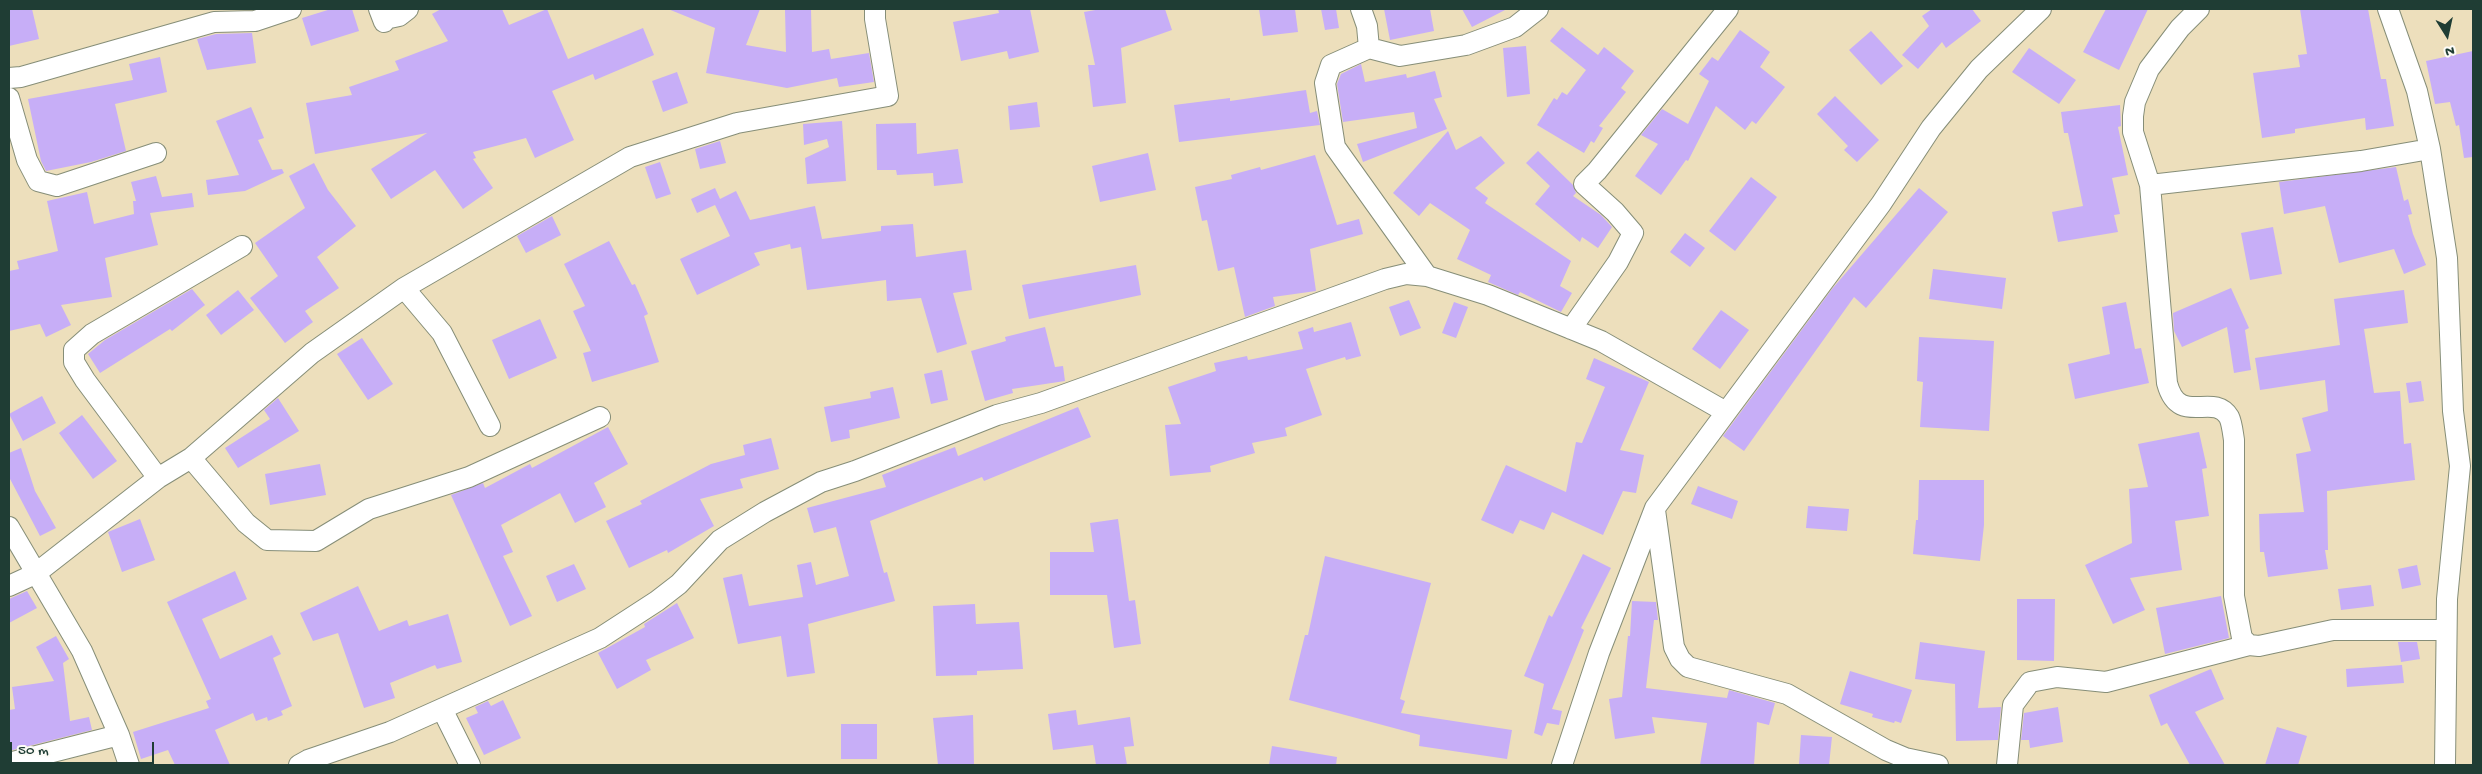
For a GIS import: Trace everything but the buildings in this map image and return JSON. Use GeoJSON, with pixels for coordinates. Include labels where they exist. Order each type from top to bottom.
{"type":"FeatureCollection","features":[{"type":"Feature","properties":{"kind":"street"},"geometry":{"type":"LineString","coordinates":[[9,78],[21,77],[214,22],[255,21],[291,9]]}},
{"type":"Feature","properties":{"kind":"street"},"geometry":{"type":"LineString","coordinates":[[379,9],[384,22],[385,19],[399,16],[408,9]]}},
{"type":"Feature","properties":{"kind":"street"},"geometry":{"type":"LineString","coordinates":[[9,586],[35,574],[158,478],[192,458],[312,353],[404,288],[630,157],[737,122],[888,96],[874,20],[875,9]]}},
{"type":"Feature","properties":{"kind":"street"},"geometry":{"type":"LineString","coordinates":[[1360,9],[1367,26],[1370,48]]}},
{"type":"Feature","properties":{"kind":"street"},"geometry":{"type":"LineString","coordinates":[[1427,276],[1335,147],[1325,83],[1331,65],[1370,48],[1400,56],[1466,44],[1515,27],[1538,9]]}},
{"type":"Feature","properties":{"kind":"street"},"geometry":{"type":"LineString","coordinates":[[1571,329],[1618,262],[1633,233],[1615,212],[1584,184],[1597,171],[1728,9]]}},
{"type":"Feature","properties":{"kind":"street"},"geometry":{"type":"LineString","coordinates":[[1562,765],[1599,653],[1654,508],[1882,204],[1932,128],[1979,69],[2040,9]]}},
{"type":"Feature","properties":{"kind":"street"},"geometry":{"type":"LineString","coordinates":[[2199,9],[2180,28],[2149,69],[2135,102],[2133,132],[2150,185],[2166,364],[2171,396],[2177,404],[2189,407],[2216,407],[2229,418],[2234,440],[2234,596],[2242,638],[2249,645]]}},
{"type":"Feature","properties":{"kind":"street"},"geometry":{"type":"LineString","coordinates":[[2388,9],[2417,91],[2430,149],[2447,258],[2453,411],[2466,462],[2447,599],[2445,765]]}},
{"type":"Feature","properties":{"kind":"street"},"geometry":{"type":"LineString","coordinates":[[9,98],[27,160],[38,181],[57,186],[156,153]]}},
{"type":"Feature","properties":{"kind":"street"},"geometry":{"type":"LineString","coordinates":[[2150,185],[2361,161],[2430,149]]}},
{"type":"Feature","properties":{"kind":"street"},"geometry":{"type":"LineString","coordinates":[[158,478],[85,380],[74,362],[74,350],[92,334],[242,246]]}},
{"type":"Feature","properties":{"kind":"street"},"geometry":{"type":"LineString","coordinates":[[299,765],[345,746],[390,732],[600,638],[657,602],[679,584],[720,540],[765,512],[821,482],[863,468],[997,414],[1041,403],[1385,279],[1406,274],[1427,276],[1488,295],[1608,345],[1726,412]]}},
{"type":"Feature","properties":{"kind":"street"},"geometry":{"type":"LineString","coordinates":[[404,288],[442,333],[490,426]]}},
{"type":"Feature","properties":{"kind":"street"},"geometry":{"type":"LineString","coordinates":[[192,458],[246,523],[267,540],[316,542],[369,509],[469,478],[600,417]]}},
{"type":"Feature","properties":{"kind":"street"},"geometry":{"type":"LineString","coordinates":[[1654,508],[1674,647],[1680,659],[1688,667],[1787,694],[1886,750],[1905,758],[1938,765]]}},
{"type":"Feature","properties":{"kind":"street"},"geometry":{"type":"LineString","coordinates":[[9,527],[82,651],[119,735],[129,765]]}},
{"type":"Feature","properties":{"kind":"street"},"geometry":{"type":"LineString","coordinates":[[2007,765],[2013,706],[2030,682],[2057,677],[2106,682],[2249,645],[2259,646],[2333,630],[2446,630]]}},
{"type":"Feature","properties":{"kind":"street"},"geometry":{"type":"LineString","coordinates":[[442,709],[470,765]]}},
{"type":"Feature","properties":{"kind":"street"},"geometry":{"type":"LineString","coordinates":[[9,763],[119,735]]}}]}
